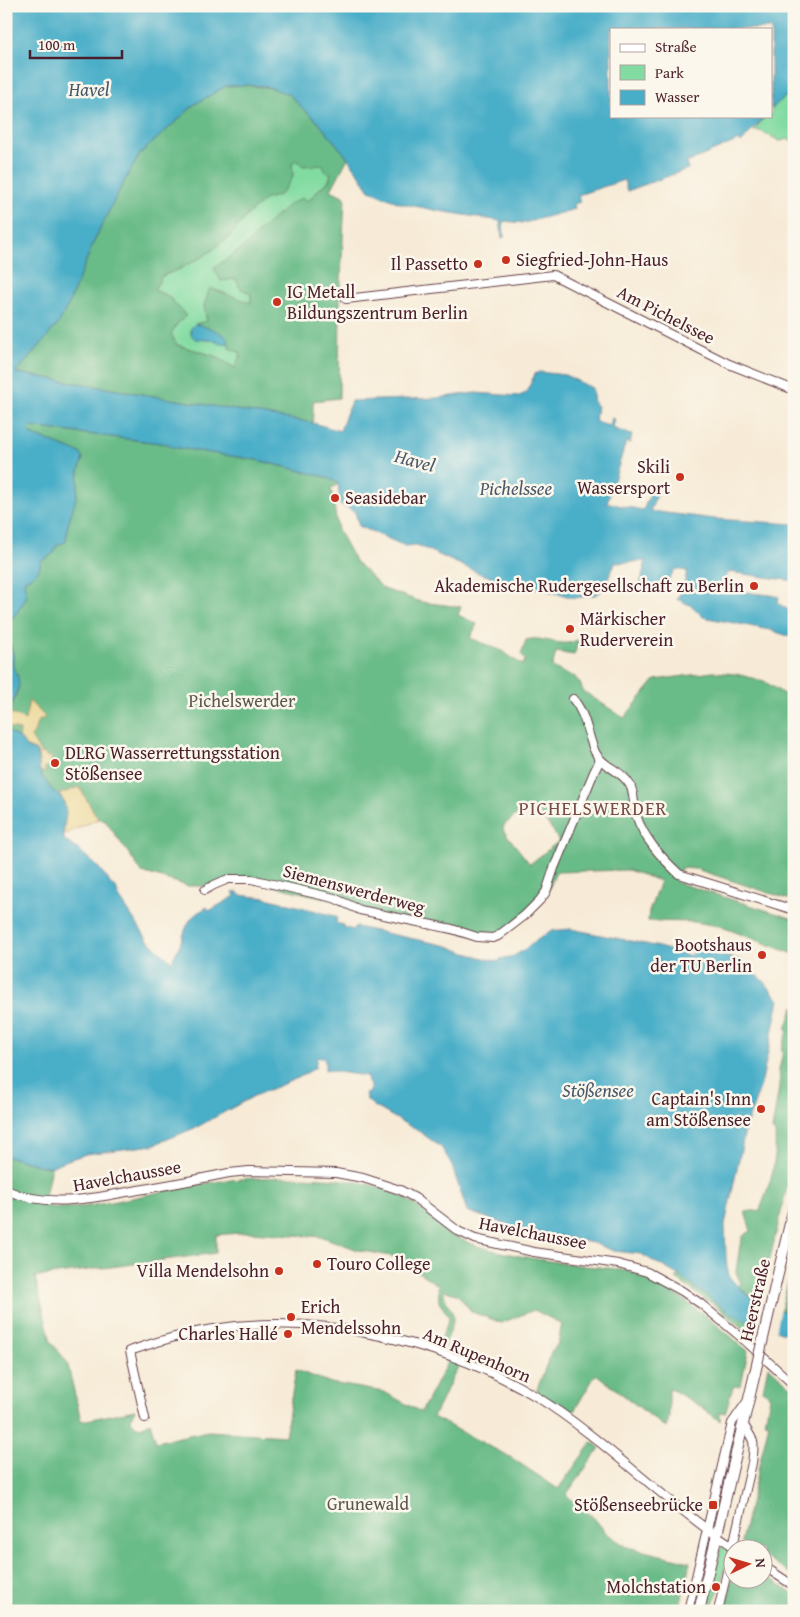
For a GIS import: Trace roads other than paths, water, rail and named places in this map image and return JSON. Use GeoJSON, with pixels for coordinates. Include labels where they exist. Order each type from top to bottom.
{"type":"FeatureCollection","features":[{"type":"Feature","properties":{"kind":"main road","name":"Heerstraße"},"geometry":{"type":"LineString","coordinates":[[699,1611],[794,1207]]}},
{"type":"Feature","properties":{"kind":"street","name":"Am Pichelssee"},"geometry":{"type":"LineString","coordinates":[[346,299],[553,275],[729,364],[794,390]]}},
{"type":"Feature","properties":{"kind":"street"},"geometry":{"type":"LineString","coordinates":[[573,699],[579,706],[592,744],[600,760],[620,774],[630,786],[636,816],[646,837],[660,856],[679,874],[794,910]]}},
{"type":"Feature","properties":{"kind":"street","name":"Siemenswerderweg"},"geometry":{"type":"LineString","coordinates":[[205,890],[228,879],[251,879],[334,898],[360,910],[452,929],[477,937],[493,938],[524,916],[546,892],[600,760]]}},
{"type":"Feature","properties":{"kind":"street","name":"Havelchaussee"},"geometry":{"type":"LineString","coordinates":[[6,1190],[34,1199],[67,1201],[96,1198],[229,1173],[249,1171],[336,1173],[363,1178],[400,1190],[415,1198],[458,1231],[475,1239],[534,1252],[618,1264],[647,1272],[682,1291],[707,1310],[742,1338],[794,1386]]}},
{"type":"Feature","properties":{"kind":"street","name":"Am Rupenhorn"},"geometry":{"type":"LineString","coordinates":[[145,1418],[130,1351],[184,1334],[238,1326],[326,1327],[361,1332],[440,1352],[532,1394],[568,1419],[707,1530],[723,1540]]}},
{"type":"Feature","properties":{"kind":"street","name":"Heerstraße"},"geometry":{"type":"LineString","coordinates":[[688,1611],[732,1423],[748,1399]]}},
{"type":"Feature","properties":{"kind":"street"},"geometry":{"type":"LineString","coordinates":[[737,1540],[755,1444],[742,1424]]}},
{"type":"Feature","properties":{"kind":"street","name":"Heerstraße"},"geometry":{"type":"LineString","coordinates":[[707,1530],[707,1576]]}},
{"type":"Feature","properties":{"kind":"street"},"geometry":{"type":"LineString","coordinates":[[772,1572],[794,1586]]}},
{"type":"Feature","properties":{"kind":"street"},"geometry":{"type":"LineString","coordinates":[[718,1611],[723,1590]]}},
{"type":"Feature","properties":{"kind":"street"},"geometry":{"type":"LineString","coordinates":[[712,1611],[721,1596]]}},
{"type":"Feature","properties":{"kind":"water"},"geometry":{"type":"Polygon","coordinates":[[[6,6],[794,6],[794,94],[785,97],[772,108],[772,28],[610,28],[610,118],[763,118],[741,143],[739,140],[686,163],[688,169],[627,191],[624,180],[578,195],[580,202],[574,204],[575,209],[524,223],[503,221],[504,237],[502,238],[500,221],[400,203],[370,190],[348,158],[317,121],[290,95],[262,86],[226,86],[195,104],[140,154],[95,239],[68,305],[56,328],[16,372],[313,423],[340,431],[351,401],[437,398],[475,393],[519,396],[526,393],[535,374],[539,372],[565,375],[592,388],[594,403],[597,406],[595,421],[609,426],[612,418],[614,419],[612,428],[632,435],[630,443],[626,442],[607,503],[643,510],[655,483],[661,485],[650,511],[715,519],[794,524],[794,581],[729,572],[726,577],[730,584],[742,591],[779,597],[778,603],[794,614],[794,638],[770,630],[703,617],[692,606],[677,599],[684,586],[687,571],[675,569],[664,587],[654,588],[640,585],[646,561],[615,563],[603,590],[595,595],[575,598],[481,574],[417,545],[405,546],[359,526],[355,512],[340,504],[338,483],[326,477],[257,460],[172,447],[168,444],[31,427],[28,430],[31,434],[80,453],[83,458],[79,471],[77,495],[68,524],[66,542],[57,545],[53,554],[41,561],[37,572],[25,580],[26,598],[10,621],[9,644],[13,654],[13,667],[19,685],[6,721],[6,6]]]}},
{"type":"Feature","properties":{"kind":"water"},"geometry":{"type":"Polygon","coordinates":[[[195,324],[210,328],[224,335],[229,343],[221,344],[212,340],[195,339],[191,335],[191,328],[195,324]]]}},
{"type":"Feature","properties":{"kind":"water","name":"Stößensee"},"geometry":{"type":"Polygon","coordinates":[[[6,729],[20,738],[26,747],[36,751],[41,775],[64,802],[66,813],[63,835],[65,841],[98,867],[111,885],[116,888],[119,897],[147,939],[172,961],[192,918],[207,907],[209,911],[235,896],[233,892],[238,892],[239,895],[266,898],[335,916],[337,917],[336,923],[353,930],[356,927],[448,946],[500,962],[500,959],[514,956],[550,931],[571,929],[655,946],[691,956],[692,950],[742,960],[741,962],[763,980],[779,1000],[761,1085],[746,1126],[725,1225],[727,1268],[730,1278],[759,1304],[794,1314],[794,1337],[732,1314],[678,1275],[641,1254],[614,1251],[593,1243],[513,1227],[467,1211],[451,1163],[441,1147],[367,1100],[365,1094],[370,1092],[370,1086],[366,1076],[325,1070],[325,1059],[317,1057],[315,1068],[298,1078],[254,1096],[197,1127],[153,1145],[86,1154],[51,1167],[6,1156],[6,729]]]}},
{"type":"Feature","properties":{"kind":"place","name":"Siegfried-John-Haus"},"geometry":{"type":"Point","coordinates":[506,260]}},
{"type":"Feature","properties":{"kind":"place","name":"Il Passetto"},"geometry":{"type":"Point","coordinates":[478,264]}},
{"type":"Feature","properties":{"kind":"place","name":"IG Metall Bildungszentrum Berlin"},"geometry":{"type":"Point","coordinates":[277,302]}},
{"type":"Feature","properties":{"kind":"place","name":"Skili Wassersport"},"geometry":{"type":"Point","coordinates":[680,477]}},
{"type":"Feature","properties":{"kind":"place","name":"Seasidebar"},"geometry":{"type":"Point","coordinates":[335,498]}},
{"type":"Feature","properties":{"kind":"place","name":"Akademische Rudergesellschaft zu Berlin"},"geometry":{"type":"Point","coordinates":[754,586]}},
{"type":"Feature","properties":{"kind":"place","name":"Märkischer Ruderverein"},"geometry":{"type":"Point","coordinates":[570,629]}},
{"type":"Feature","properties":{"kind":"place","name":"DLRG Wasserrettungsstation Stößensee"},"geometry":{"type":"Point","coordinates":[55,763]}},
{"type":"Feature","properties":{"kind":"place","name":"Bootshaus der TU Berlin"},"geometry":{"type":"Point","coordinates":[762,955]}},
{"type":"Feature","properties":{"kind":"place","name":"Captain's Inn am Stößensee"},"geometry":{"type":"Point","coordinates":[761,1109]}},
{"type":"Feature","properties":{"kind":"place","name":"Touro College"},"geometry":{"type":"Point","coordinates":[317,1264]}},
{"type":"Feature","properties":{"kind":"place","name":"Villa Mendelsohn"},"geometry":{"type":"Point","coordinates":[279,1271]}},
{"type":"Feature","properties":{"kind":"place","name":"Erich Mendelssohn"},"geometry":{"type":"Point","coordinates":[291,1317]}},
{"type":"Feature","properties":{"kind":"place","name":"Charles Hallé"},"geometry":{"type":"Point","coordinates":[288,1334]}},
{"type":"Feature","properties":{"kind":"place","name":"Stößenseebrücke"},"geometry":{"type":"Point","coordinates":[713,1505]}},
{"type":"Feature","properties":{"kind":"place","name":"Molchstation"},"geometry":{"type":"Point","coordinates":[716,1587]}},
{"type":"Feature","properties":{"kind":"district","name":"PICHELSWERDER"},"geometry":{"type":"Point","coordinates":[593,808]}},
{"type":"Feature","properties":{"kind":"water label","name":"Havel"},"geometry":{"type":"Point","coordinates":[89,89]}},
{"type":"Feature","properties":{"kind":"water label","name":"Havel"},"geometry":{"type":"Point","coordinates":[415,460]}},
{"type":"Feature","properties":{"kind":"water label","name":"Pichelssee"},"geometry":{"type":"Point","coordinates":[516,488]}},
{"type":"Feature","properties":{"kind":"park label","name":"Pichelswerder"},"geometry":{"type":"Point","coordinates":[242,701]}},
{"type":"Feature","properties":{"kind":"park label","name":"Grunewald"},"geometry":{"type":"Point","coordinates":[368,1504]}}]}
